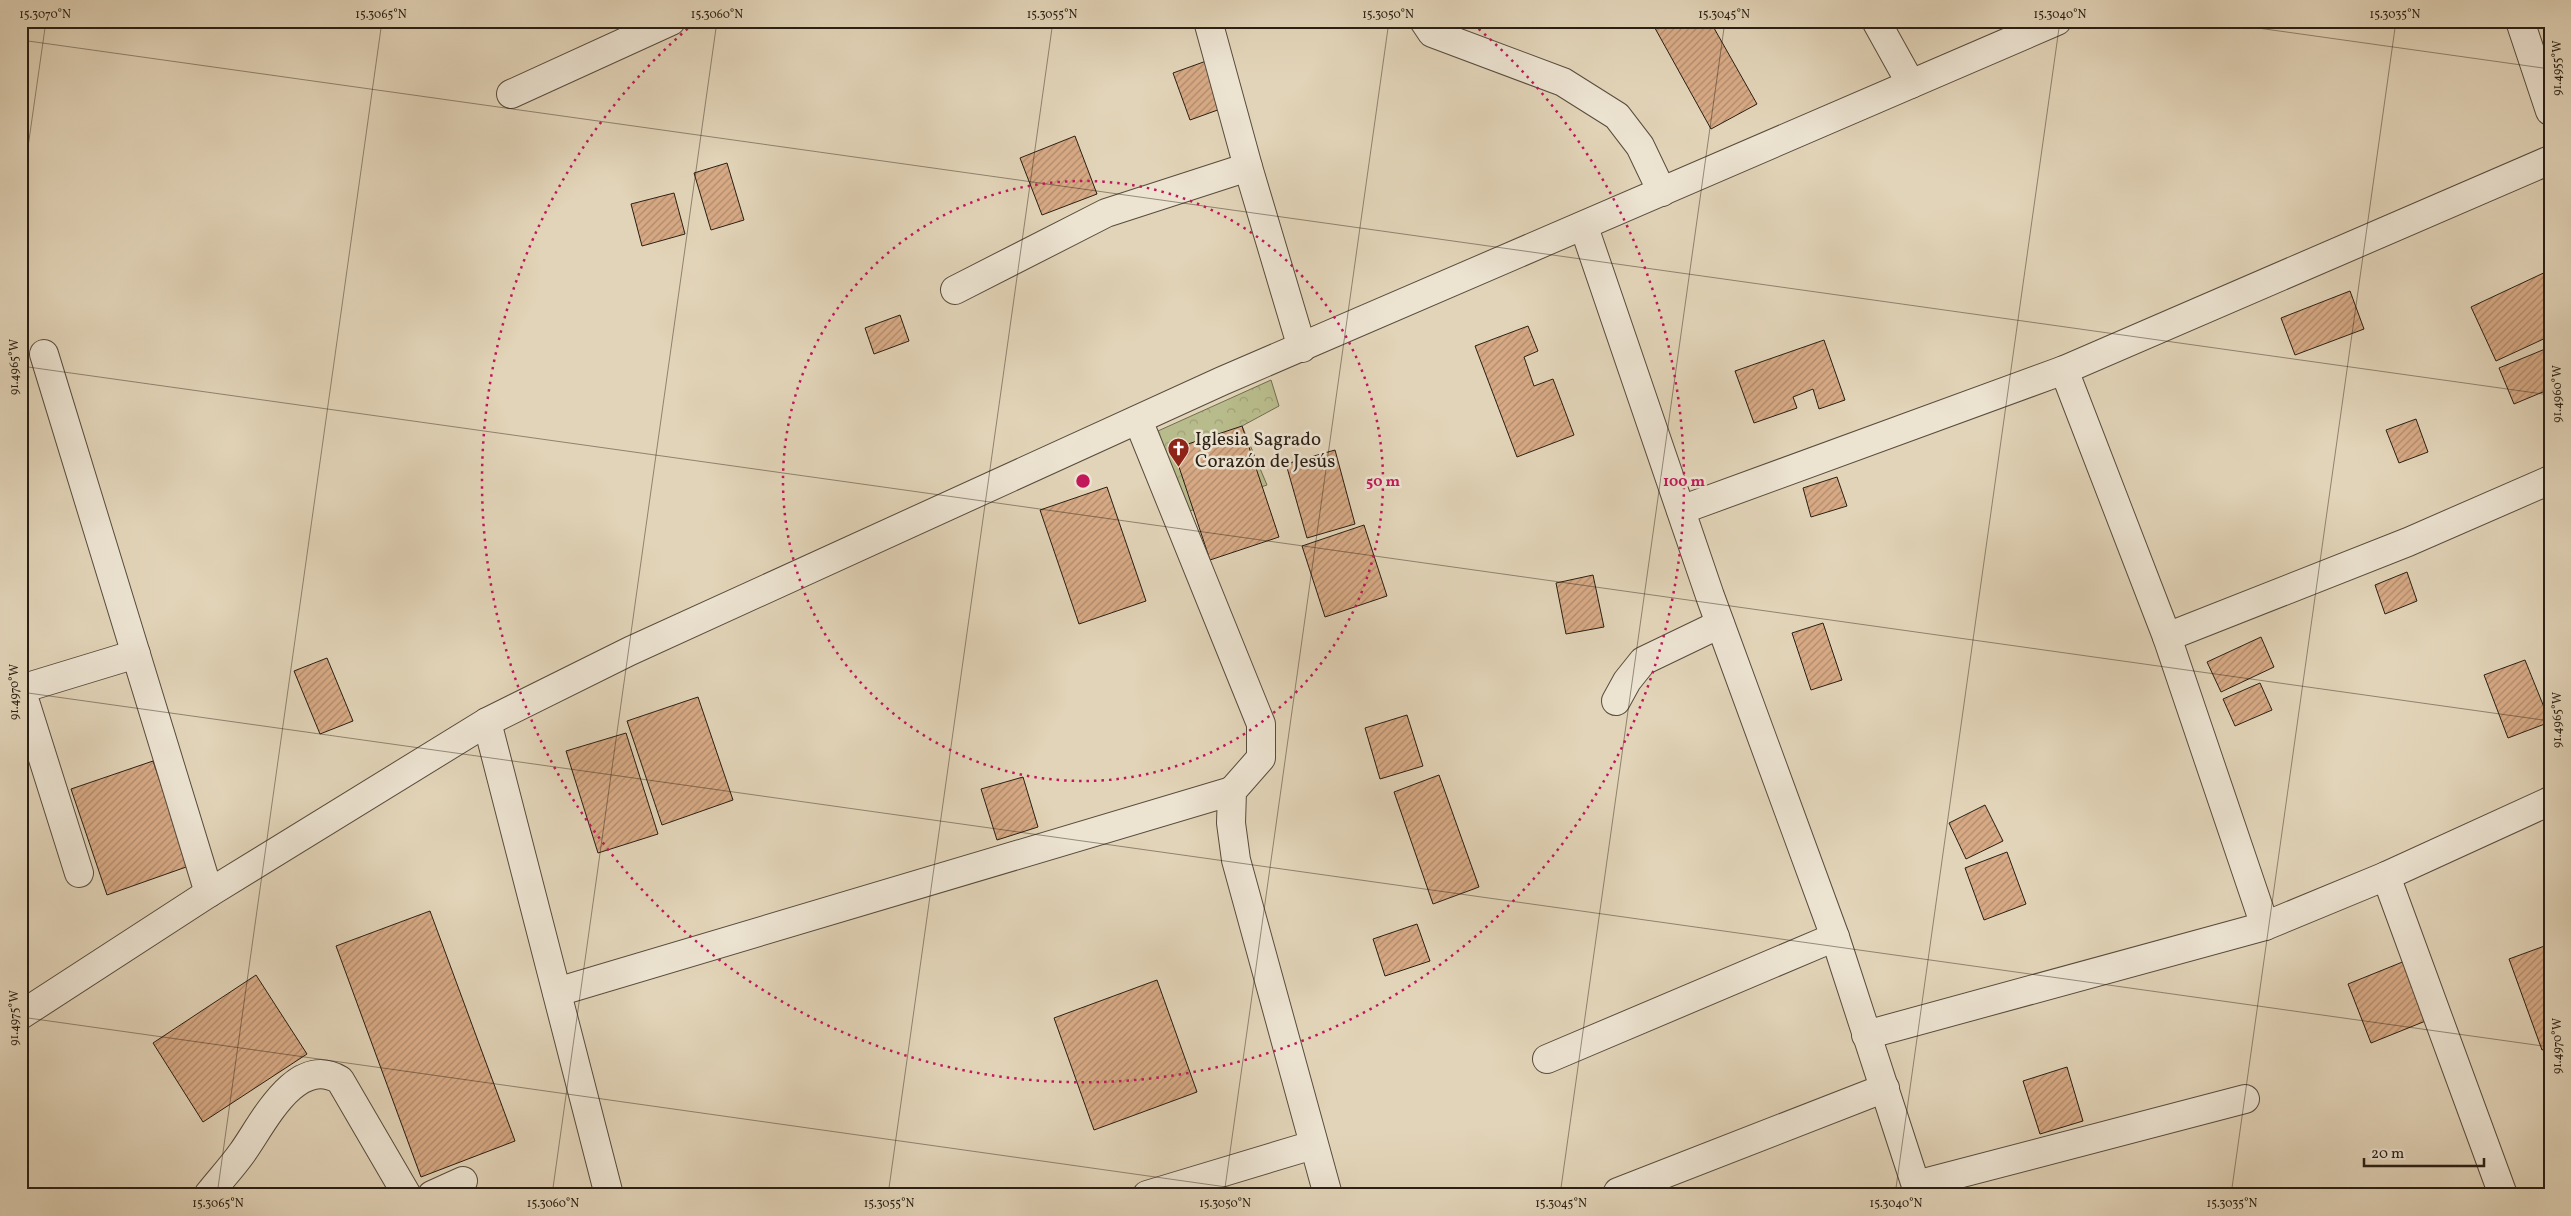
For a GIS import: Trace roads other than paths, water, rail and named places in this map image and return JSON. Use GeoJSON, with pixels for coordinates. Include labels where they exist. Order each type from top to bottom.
{"type":"FeatureCollection","features":[{"type":"Feature","properties":{"kind":"street"},"geometry":{"type":"LineString","coordinates":[[511,94],[671,21]]}},
{"type":"Feature","properties":{"kind":"street"},"geometry":{"type":"LineString","coordinates":[[1208,21],[1248,167],[1302,348]]}},
{"type":"Feature","properties":{"kind":"street"},"geometry":{"type":"LineString","coordinates":[[1424,21],[1432,33],[1563,82],[1617,116],[1640,146],[1662,192]]}},
{"type":"Feature","properties":{"kind":"street"},"geometry":{"type":"LineString","coordinates":[[1876,21],[1911,84]]}},
{"type":"Feature","properties":{"kind":"street"},"geometry":{"type":"LineString","coordinates":[[21,1015],[209,892],[487,722],[630,651],[1138,420],[2057,21]]}},
{"type":"Feature","properties":{"kind":"street"},"geometry":{"type":"LineString","coordinates":[[2520,21],[2550,111]]}},
{"type":"Feature","properties":{"kind":"street"},"geometry":{"type":"LineString","coordinates":[[1681,510],[2064,370],[2550,160]]}},
{"type":"Feature","properties":{"kind":"street"},"geometry":{"type":"LineString","coordinates":[[955,290],[1106,213],[1248,167]]}},
{"type":"Feature","properties":{"kind":"street"},"geometry":{"type":"LineString","coordinates":[[1584,227],[1720,624],[1835,937],[1917,1190],[2245,1098]]}},
{"type":"Feature","properties":{"kind":"street"},"geometry":{"type":"LineString","coordinates":[[44,354],[209,892]]}},
{"type":"Feature","properties":{"kind":"street"},"geometry":{"type":"LineString","coordinates":[[2064,370],[2167,637],[2265,926]]}},
{"type":"Feature","properties":{"kind":"street"},"geometry":{"type":"LineString","coordinates":[[557,992],[1232,791],[1261,758],[1260,724],[1138,420]]}},
{"type":"Feature","properties":{"kind":"street"},"geometry":{"type":"LineString","coordinates":[[2167,637],[2408,542],[2550,480]]}},
{"type":"Feature","properties":{"kind":"street"},"geometry":{"type":"LineString","coordinates":[[1616,701],[1627,681],[1643,661],[1720,624]]}},
{"type":"Feature","properties":{"kind":"street"},"geometry":{"type":"LineString","coordinates":[[79,873],[21,689],[136,654]]}},
{"type":"Feature","properties":{"kind":"street"},"geometry":{"type":"LineString","coordinates":[[487,722],[609,1195]]}},
{"type":"Feature","properties":{"kind":"street"},"geometry":{"type":"LineString","coordinates":[[1232,791],[1230,823],[1236,860],[1328,1195]]}},
{"type":"Feature","properties":{"kind":"street"},"geometry":{"type":"LineString","coordinates":[[1866,1035],[2265,926],[2386,876],[2550,801]]}},
{"type":"Feature","properties":{"kind":"street"},"geometry":{"type":"LineString","coordinates":[[2386,876],[2502,1192]]}},
{"type":"Feature","properties":{"kind":"street"},"geometry":{"type":"LineString","coordinates":[[1546,1059],[1835,937]]}},
{"type":"Feature","properties":{"kind":"street"},"geometry":{"type":"LineString","coordinates":[[208,1195],[242,1153],[270,1108],[289,1089],[314,1074],[330,1074],[340,1080],[408,1195]]}},
{"type":"Feature","properties":{"kind":"street"},"geometry":{"type":"LineString","coordinates":[[1618,1192],[1885,1088]]}},
{"type":"Feature","properties":{"kind":"street"},"geometry":{"type":"LineString","coordinates":[[1147,1195],[1313,1145]]}},
{"type":"Feature","properties":{"kind":"street"},"geometry":{"type":"LineString","coordinates":[[432,1195],[463,1181]]}},
{"type":"Feature","properties":{"kind":"place","name":"Iglesia Sagrado Corazón de Jesús"},"geometry":{"type":"Point","coordinates":[1179,468]}}]}
